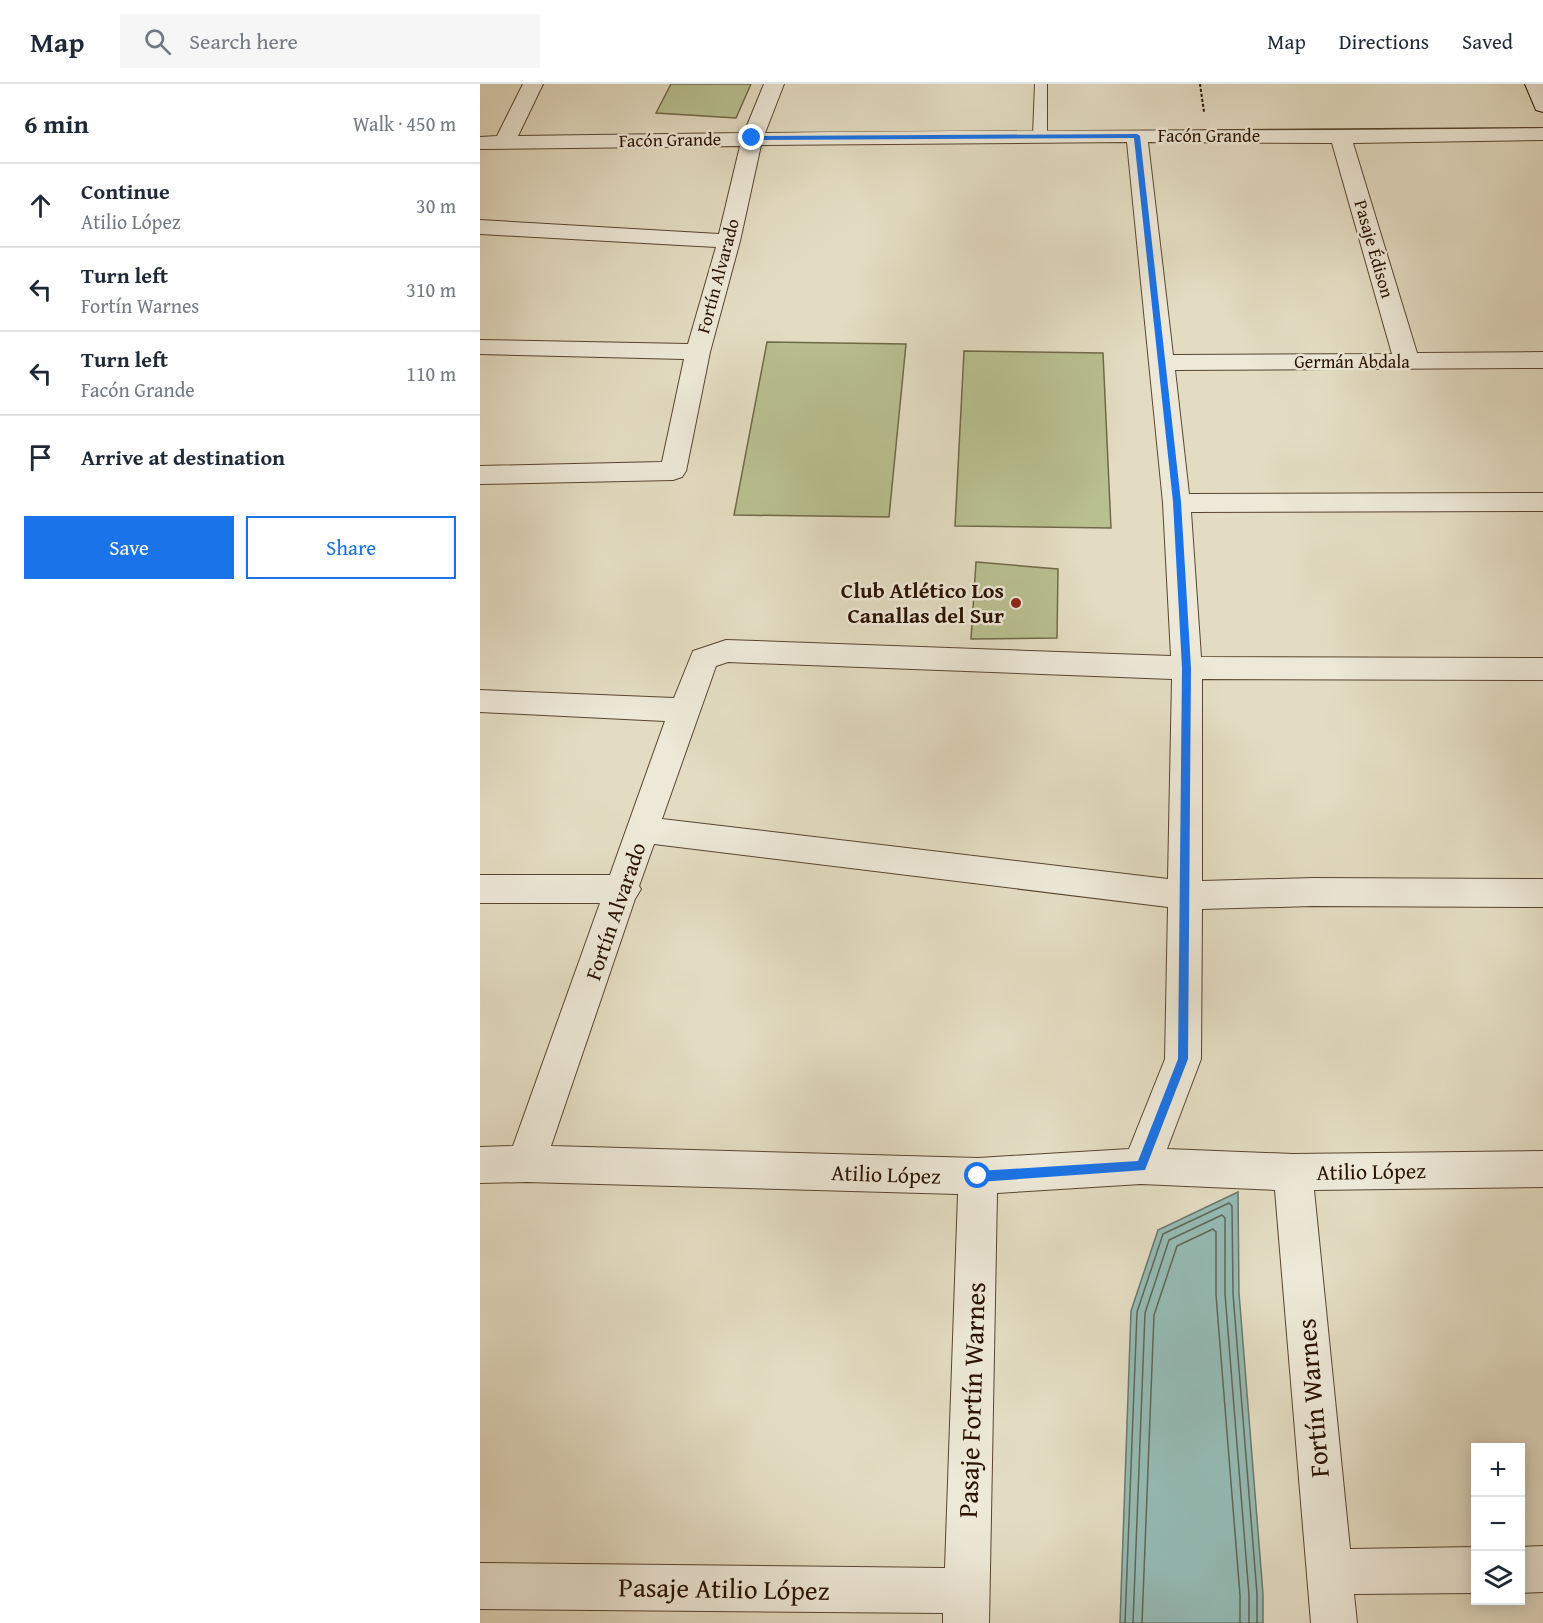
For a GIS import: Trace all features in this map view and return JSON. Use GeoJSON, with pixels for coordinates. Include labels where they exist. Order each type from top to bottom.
{"type":"FeatureCollection","features":[{"type":"Feature","properties":{"kind":"street"},"geometry":{"type":"LineString","coordinates":[[504,143],[533,84]]}},
{"type":"Feature","properties":{"kind":"street","name":"Fortín Alvarado"},"geometry":{"type":"LineString","coordinates":[[480,475],[673,471],[698,352],[729,241],[752,138],[774,84]]}},
{"type":"Feature","properties":{"kind":"street"},"geometry":{"type":"LineString","coordinates":[[1535,84],[1543,106]]}},
{"type":"Feature","properties":{"kind":"street","name":"Facón Grande"},"geometry":{"type":"LineString","coordinates":[[480,143],[1040,135],[1341,137],[1543,134]]}},
{"type":"Feature","properties":{"kind":"street"},"geometry":{"type":"LineString","coordinates":[[1137,136],[1177,502],[1186,668],[1183,1059],[1141,1166]]}},
{"type":"Feature","properties":{"kind":"street","name":"Pasaje Édison"},"geometry":{"type":"LineString","coordinates":[[1341,137],[1407,362]]}},
{"type":"Feature","properties":{"kind":"street"},"geometry":{"type":"LineString","coordinates":[[480,227],[729,241]]}},
{"type":"Feature","properties":{"kind":"street"},"geometry":{"type":"LineString","coordinates":[[480,347],[698,352]]}},
{"type":"Feature","properties":{"kind":"street","name":"Germán Abdala"},"geometry":{"type":"LineString","coordinates":[[1161,363],[1543,360]]}},
{"type":"Feature","properties":{"kind":"street"},"geometry":{"type":"LineString","coordinates":[[1177,502],[1543,502]]}},
{"type":"Feature","properties":{"kind":"street","name":"Fortín Alvarado"},"geometry":{"type":"LineString","coordinates":[[526,1164],[624,889],[684,710],[704,659],[726,651],[1186,668]]}},
{"type":"Feature","properties":{"kind":"street"},"geometry":{"type":"LineString","coordinates":[[1186,668],[1543,669]]}},
{"type":"Feature","properties":{"kind":"street"},"geometry":{"type":"LineString","coordinates":[[480,701],[684,710]]}},
{"type":"Feature","properties":{"kind":"street"},"geometry":{"type":"LineString","coordinates":[[643,830],[1185,895],[1313,892],[1543,893]]}},
{"type":"Feature","properties":{"kind":"street"},"geometry":{"type":"LineString","coordinates":[[480,889],[624,889]]}},
{"type":"Feature","properties":{"kind":"street","name":"Atilio López"},"geometry":{"type":"LineString","coordinates":[[480,1166],[526,1164],[978,1176],[1141,1166],[1293,1172],[1543,1168]]}},
{"type":"Feature","properties":{"kind":"street","name":"Fortín Warnes"},"geometry":{"type":"LineString","coordinates":[[1293,1172],[1334,1623]]}},
{"type":"Feature","properties":{"kind":"street","name":"Pasaje Fortín Warnes"},"geometry":{"type":"LineString","coordinates":[[967,1607],[978,1176]]}},
{"type":"Feature","properties":{"kind":"street"},"geometry":{"type":"LineString","coordinates":[[1525,1570],[1543,1569]]}},
{"type":"Feature","properties":{"kind":"street"},"geometry":{"type":"LineString","coordinates":[[1328,1572],[1471,1570]]}},
{"type":"Feature","properties":{"kind":"street","name":"Pasaje Atilio López"},"geometry":{"type":"LineString","coordinates":[[480,1586],[967,1607]]}},
{"type":"Feature","properties":{"kind":"lane"},"geometry":{"type":"LineString","coordinates":[[1040,135],[1041,84]]}},
{"type":"Feature","properties":{"kind":"green space"},"geometry":{"type":"Polygon","coordinates":[[[671,84],[751,84],[736,118],[656,113],[671,84]]]}},
{"type":"Feature","properties":{"kind":"green space"},"geometry":{"type":"Polygon","coordinates":[[[767,342],[906,344],[889,517],[734,515],[767,342]]]}},
{"type":"Feature","properties":{"kind":"green space"},"geometry":{"type":"Polygon","coordinates":[[[964,351],[1103,353],[1111,528],[955,526],[964,351]]]}},
{"type":"Feature","properties":{"kind":"green space","name":"Club Atlético Los Canallas del Sur"},"geometry":{"type":"Polygon","coordinates":[[[976,562],[1058,569],[1057,638],[971,639],[976,562]]]}},
{"type":"Feature","properties":{"kind":"water"},"geometry":{"type":"Polygon","coordinates":[[[1238,1192],[1239,1293],[1263,1594],[1263,1623],[1120,1623],[1131,1311],[1158,1230],[1238,1192]]]}},
{"type":"Feature","properties":{"kind":"place","name":"Club Atlético Los Canallas del Sur"},"geometry":{"type":"Point","coordinates":[1016,603]}},
{"type":"Feature","properties":{"kind":"route"},"geometry":{"type":"LineString","coordinates":[[752,138],[1137,136],[1177,502],[1186,668],[1183,1059],[1141,1166],[978,1176]]}}]}
